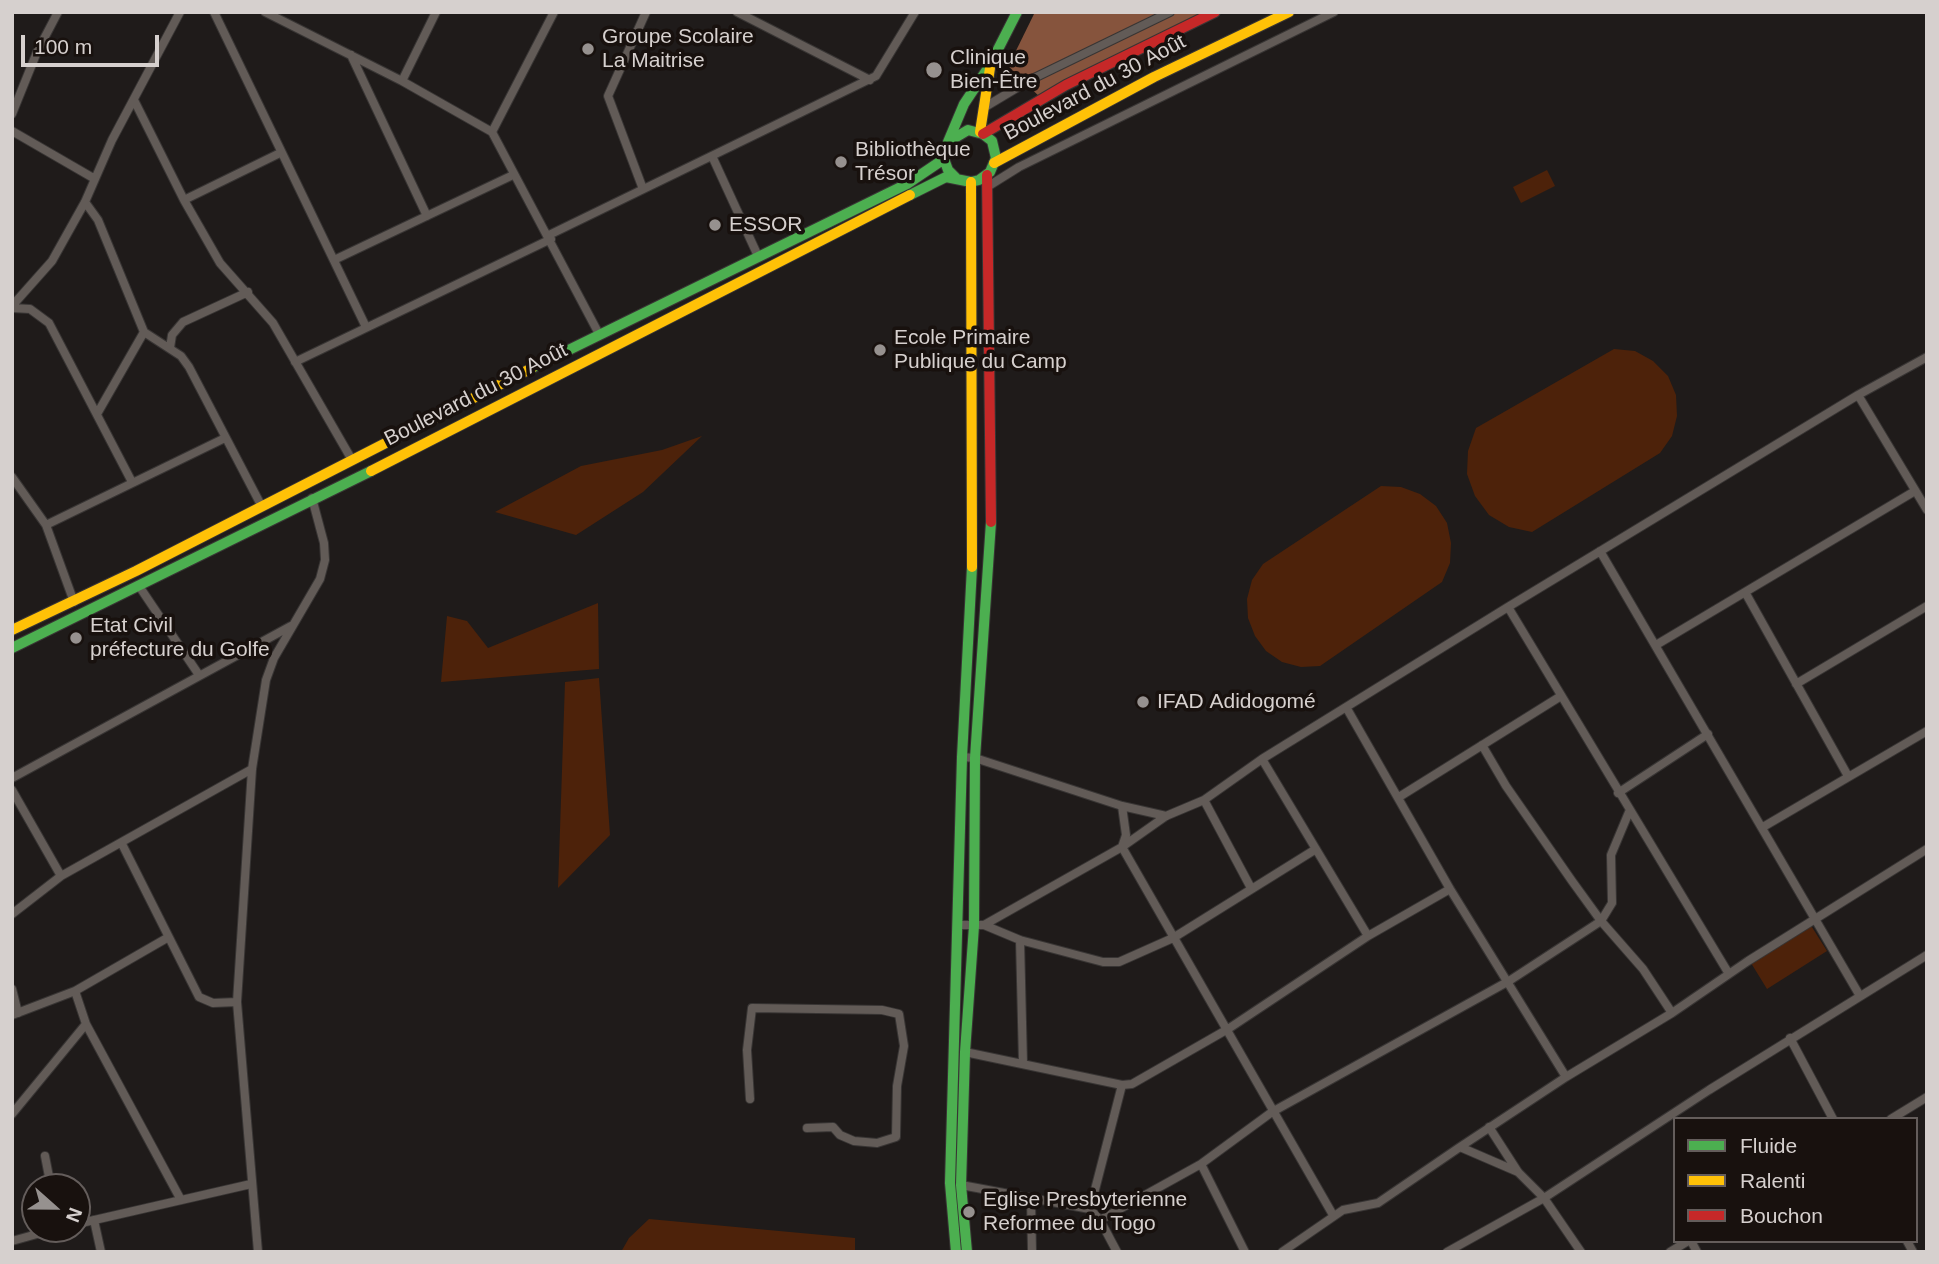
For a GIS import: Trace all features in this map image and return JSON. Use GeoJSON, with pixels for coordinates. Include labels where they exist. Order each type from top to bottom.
{"type":"FeatureCollection","features":[{"type":"Feature","properties":{"kind":"main road"},"geometry":{"type":"LineString","coordinates":[[987,181],[971,182],[957,178],[948,170],[944,159],[964,104],[990,65],[1017,12]]}},
{"type":"Feature","properties":{"kind":"main road","name":"Boulevard du 30 Août"},"geometry":{"type":"LineString","coordinates":[[982,133],[1066,85],[1215,12]]}},
{"type":"Feature","properties":{"kind":"main road","name":"Boulevard du 30 Août"},"geometry":{"type":"LineString","coordinates":[[995,163],[1154,76],[1289,12]]}},
{"type":"Feature","properties":{"kind":"main road"},"geometry":{"type":"LineString","coordinates":[[982,133],[990,65]]}},
{"type":"Feature","properties":{"kind":"main road"},"geometry":{"type":"LineString","coordinates":[[948,142],[960,132],[982,133],[994,146],[995,163],[987,181],[991,546],[975,758],[979,925],[965,1052],[961,1185],[967,1252]]}},
{"type":"Feature","properties":{"kind":"main road","name":"Boulevard du 30 Août"},"geometry":{"type":"LineString","coordinates":[[12,630],[132,573],[599,334],[907,184],[944,159]]}},
{"type":"Feature","properties":{"kind":"main road","name":"Boulevard du 30 Août"},"geometry":{"type":"LineString","coordinates":[[12,648],[407,453],[870,214],[946,177],[957,178]]}},
{"type":"Feature","properties":{"kind":"main road"},"geometry":{"type":"LineString","coordinates":[[956,1252],[950,1183],[962,757],[974,532],[971,182]]}},
{"type":"Feature","properties":{"kind":"main road"},"geometry":{"type":"LineString","coordinates":[[398,436],[407,453]]}},
{"type":"Feature","properties":{"kind":"main road"},"geometry":{"type":"LineString","coordinates":[[261,505],[269,521]]}},
{"type":"Feature","properties":{"kind":"main road"},"geometry":{"type":"LineString","coordinates":[[132,573],[139,586]]}},
{"type":"Feature","properties":{"kind":"street"},"geometry":{"type":"LineString","coordinates":[[12,114],[37,52],[58,12]]}},
{"type":"Feature","properties":{"kind":"street"},"geometry":{"type":"LineString","coordinates":[[12,307],[52,261],[85,202],[180,12]]}},
{"type":"Feature","properties":{"kind":"street"},"geometry":{"type":"LineString","coordinates":[[214,12],[366,327]]}},
{"type":"Feature","properties":{"kind":"street"},"geometry":{"type":"LineString","coordinates":[[265,12],[402,81],[492,132],[513,175],[550,237],[599,334]]}},
{"type":"Feature","properties":{"kind":"street"},"geometry":{"type":"LineString","coordinates":[[402,81],[436,12]]}},
{"type":"Feature","properties":{"kind":"street"},"geometry":{"type":"LineString","coordinates":[[492,132],[554,12]]}},
{"type":"Feature","properties":{"kind":"street"},"geometry":{"type":"LineString","coordinates":[[643,189],[608,96],[646,12]]}},
{"type":"Feature","properties":{"kind":"street"},"geometry":{"type":"LineString","coordinates":[[737,12],[870,80]]}},
{"type":"Feature","properties":{"kind":"street"},"geometry":{"type":"LineString","coordinates":[[296,362],[643,189],[870,80],[882,70],[915,12]]}},
{"type":"Feature","properties":{"kind":"street"},"geometry":{"type":"LineString","coordinates":[[985,107],[1030,80],[1170,12]]}},
{"type":"Feature","properties":{"kind":"street"},"geometry":{"type":"LineString","coordinates":[[987,181],[1334,12]]}},
{"type":"Feature","properties":{"kind":"street"},"geometry":{"type":"LineString","coordinates":[[351,55],[426,216]]}},
{"type":"Feature","properties":{"kind":"street"},"geometry":{"type":"LineString","coordinates":[[134,100],[184,200],[220,262],[273,323],[352,460]]}},
{"type":"Feature","properties":{"kind":"street"},"geometry":{"type":"LineString","coordinates":[[12,131],[95,179]]}},
{"type":"Feature","properties":{"kind":"street"},"geometry":{"type":"LineString","coordinates":[[184,200],[280,153]]}},
{"type":"Feature","properties":{"kind":"street"},"geometry":{"type":"LineString","coordinates":[[712,156],[758,256]]}},
{"type":"Feature","properties":{"kind":"street"},"geometry":{"type":"LineString","coordinates":[[334,260],[513,175]]}},
{"type":"Feature","properties":{"kind":"street"},"geometry":{"type":"LineString","coordinates":[[85,202],[98,220],[144,332],[170,348],[190,367],[261,505]]}},
{"type":"Feature","properties":{"kind":"street"},"geometry":{"type":"LineString","coordinates":[[170,348],[172,335],[183,322],[248,292]]}},
{"type":"Feature","properties":{"kind":"street"},"geometry":{"type":"LineString","coordinates":[[12,307],[30,309],[50,323],[132,482]]}},
{"type":"Feature","properties":{"kind":"street"},"geometry":{"type":"LineString","coordinates":[[97,414],[144,332]]}},
{"type":"Feature","properties":{"kind":"street"},"geometry":{"type":"LineString","coordinates":[[979,925],[1122,847],[1166,816],[1204,800],[1262,760],[1508,607],[1858,395],[1927,357]]}},
{"type":"Feature","properties":{"kind":"street"},"geometry":{"type":"LineString","coordinates":[[1858,395],[1927,510]]}},
{"type":"Feature","properties":{"kind":"street"},"geometry":{"type":"LineString","coordinates":[[46,525],[225,438]]}},
{"type":"Feature","properties":{"kind":"street"},"geometry":{"type":"LineString","coordinates":[[12,477],[46,525],[74,602]]}},
{"type":"Feature","properties":{"kind":"street"},"geometry":{"type":"LineString","coordinates":[[1656,645],[1915,491]]}},
{"type":"Feature","properties":{"kind":"street"},"geometry":{"type":"LineString","coordinates":[[258,1252],[237,1002],[252,769],[266,680],[291,626],[310,598],[324,560],[324,543],[312,498]]}},
{"type":"Feature","properties":{"kind":"street"},"geometry":{"type":"LineString","coordinates":[[1600,551],[1860,996]]}},
{"type":"Feature","properties":{"kind":"street"},"geometry":{"type":"LineString","coordinates":[[139,586],[199,675]]}},
{"type":"Feature","properties":{"kind":"street"},"geometry":{"type":"LineString","coordinates":[[1745,592],[1848,776]]}},
{"type":"Feature","properties":{"kind":"street"},"geometry":{"type":"LineString","coordinates":[[1797,684],[1927,606]]}},
{"type":"Feature","properties":{"kind":"street"},"geometry":{"type":"LineString","coordinates":[[1508,607],[1729,974]]}},
{"type":"Feature","properties":{"kind":"street"},"geometry":{"type":"LineString","coordinates":[[12,778],[291,626]]}},
{"type":"Feature","properties":{"kind":"street"},"geometry":{"type":"LineString","coordinates":[[1399,797],[1561,696]]}},
{"type":"Feature","properties":{"kind":"street"},"geometry":{"type":"LineString","coordinates":[[1346,707],[1450,889],[1566,1077]]}},
{"type":"Feature","properties":{"kind":"street"},"geometry":{"type":"LineString","coordinates":[[1763,827],[1927,731]]}},
{"type":"Feature","properties":{"kind":"street"},"geometry":{"type":"LineString","coordinates":[[1618,793],[1708,734]]}},
{"type":"Feature","properties":{"kind":"street"},"geometry":{"type":"LineString","coordinates":[[1482,745],[1506,786],[1601,921],[1643,969],[1672,1013]]}},
{"type":"Feature","properties":{"kind":"street"},"geometry":{"type":"LineString","coordinates":[[962,757],[975,758],[1122,806],[1166,816]]}},
{"type":"Feature","properties":{"kind":"street"},"geometry":{"type":"LineString","coordinates":[[1262,760],[1367,936]]}},
{"type":"Feature","properties":{"kind":"street"},"geometry":{"type":"LineString","coordinates":[[12,914],[61,876],[252,769]]}},
{"type":"Feature","properties":{"kind":"street"},"geometry":{"type":"LineString","coordinates":[[12,790],[61,876]]}},
{"type":"Feature","properties":{"kind":"street"},"geometry":{"type":"LineString","coordinates":[[1204,800],[1251,888]]}},
{"type":"Feature","properties":{"kind":"street"},"geometry":{"type":"LineString","coordinates":[[1122,806],[1126,835],[1122,847],[1333,1215]]}},
{"type":"Feature","properties":{"kind":"street"},"geometry":{"type":"LineString","coordinates":[[1100,1220],[1201,1164],[1272,1112],[1509,981],[1601,921],[1612,903],[1611,855],[1629,812]]}},
{"type":"Feature","properties":{"kind":"street"},"geometry":{"type":"LineString","coordinates":[[122,844],[167,938],[200,998],[213,1003],[237,1002]]}},
{"type":"Feature","properties":{"kind":"street"},"geometry":{"type":"LineString","coordinates":[[959,925],[979,925],[1020,940],[1111,964],[1173,938],[1316,849]]}},
{"type":"Feature","properties":{"kind":"street"},"geometry":{"type":"LineString","coordinates":[[1282,1252],[1333,1215],[1378,1203],[1566,1077],[1672,1013],[1815,918],[1927,849]]}},
{"type":"Feature","properties":{"kind":"street"},"geometry":{"type":"LineString","coordinates":[[965,1052],[1122,1085],[1132,1084],[1228,1029],[1367,936],[1450,889]]}},
{"type":"Feature","properties":{"kind":"street"},"geometry":{"type":"LineString","coordinates":[[12,989],[15,1014],[75,991],[167,938]]}},
{"type":"Feature","properties":{"kind":"street"},"geometry":{"type":"LineString","coordinates":[[1020,940],[1023,1063]]}},
{"type":"Feature","properties":{"kind":"street"},"geometry":{"type":"LineString","coordinates":[[1447,1252],[1544,1198],[1790,1038],[1927,955]]}},
{"type":"Feature","properties":{"kind":"street"},"geometry":{"type":"LineString","coordinates":[[75,991],[86,1024],[181,1200]]}},
{"type":"Feature","properties":{"kind":"street"},"geometry":{"type":"LineString","coordinates":[[750,1099],[747,1050],[752,1008],[882,1010],[899,1014],[904,1046],[897,1086],[897,1137],[877,1143],[854,1141],[840,1135],[833,1127],[807,1128]]}},
{"type":"Feature","properties":{"kind":"street"},"geometry":{"type":"LineString","coordinates":[[12,1114],[86,1024]]}},
{"type":"Feature","properties":{"kind":"street"},"geometry":{"type":"LineString","coordinates":[[1790,1038],[1832,1117]]}},
{"type":"Feature","properties":{"kind":"street"},"geometry":{"type":"LineString","coordinates":[[1090,1209],[1122,1085]]}},
{"type":"Feature","properties":{"kind":"street"},"geometry":{"type":"LineString","coordinates":[[1894,1117],[1927,1097]]}},
{"type":"Feature","properties":{"kind":"street"},"geometry":{"type":"LineString","coordinates":[[1489,1127],[1518,1172],[1544,1198],[1581,1252]]}},
{"type":"Feature","properties":{"kind":"street"},"geometry":{"type":"LineString","coordinates":[[1460,1147],[1518,1172]]}},
{"type":"Feature","properties":{"kind":"street"},"geometry":{"type":"LineString","coordinates":[[45,1156],[48,1173]]}},
{"type":"Feature","properties":{"kind":"street"},"geometry":{"type":"LineString","coordinates":[[1201,1164],[1245,1252]]}},
{"type":"Feature","properties":{"kind":"street"},"geometry":{"type":"LineString","coordinates":[[91,1221],[251,1184]]}},
{"type":"Feature","properties":{"kind":"street"},"geometry":{"type":"LineString","coordinates":[[961,1185],[1090,1209],[1100,1220],[1117,1252]]}},
{"type":"Feature","properties":{"kind":"street"},"geometry":{"type":"LineString","coordinates":[[1031,1200],[1032,1252]]}},
{"type":"Feature","properties":{"kind":"street"},"geometry":{"type":"LineString","coordinates":[[94,1220],[101,1252]]}},
{"type":"Feature","properties":{"kind":"street"},"geometry":{"type":"LineString","coordinates":[[1670,1252],[1686,1243]]}},
{"type":"Feature","properties":{"kind":"shaded area"},"geometry":{"type":"Polygon","coordinates":[[[1035,12],[1205,12],[1041,98],[1008,67],[1035,12]]]}},
{"type":"Feature","properties":{"kind":"shaded area"},"geometry":{"type":"Polygon","coordinates":[[[1547,170],[1555,186],[1521,203],[1513,187],[1547,170]]]}},
{"type":"Feature","properties":{"kind":"shaded area"},"geometry":{"type":"Polygon","coordinates":[[[1614,349],[1635,351],[1653,361],[1668,376],[1676,395],[1677,416],[1672,436],[1660,453],[1532,532],[1509,527],[1489,515],[1475,496],[1467,474],[1468,451],[1476,428],[1614,349]]]}},
{"type":"Feature","properties":{"kind":"shaded area"},"geometry":{"type":"Polygon","coordinates":[[[702,436],[643,492],[576,535],[495,512],[581,466],[662,450],[702,436]]]}},
{"type":"Feature","properties":{"kind":"shaded area"},"geometry":{"type":"Polygon","coordinates":[[[1381,486],[1401,487],[1420,494],[1436,506],[1447,523],[1451,543],[1450,563],[1442,582],[1320,666],[1301,667],[1282,662],[1266,651],[1255,636],[1248,618],[1247,599],[1252,580],[1263,564],[1381,486]]]}},
{"type":"Feature","properties":{"kind":"shaded area"},"geometry":{"type":"Polygon","coordinates":[[[598,603],[599,669],[441,682],[447,616],[467,621],[488,648],[598,603]]]}},
{"type":"Feature","properties":{"kind":"shaded area"},"geometry":{"type":"Polygon","coordinates":[[[599,678],[610,835],[558,888],[565,682],[599,678]]]}},
{"type":"Feature","properties":{"kind":"shaded area"},"geometry":{"type":"Polygon","coordinates":[[[1810,924],[1827,951],[1767,989],[1751,963],[1810,924]]]}},
{"type":"Feature","properties":{"kind":"shaded area"},"geometry":{"type":"Polygon","coordinates":[[[649,1219],[855,1238],[855,1252],[621,1252],[629,1238],[649,1219]]]}},
{"type":"Feature","properties":{"kind":"traffic: fast"},"geometry":{"type":"LineString","coordinates":[[948,142],[964,104],[990,65],[1017,12]]}},
{"type":"Feature","properties":{"kind":"traffic: fast"},"geometry":{"type":"LineString","coordinates":[[910,195],[946,177],[971,182],[979,180],[990,172],[996,158],[992,141],[983,134],[968,130],[948,142],[944,159],[948,170],[956,178]]}},
{"type":"Feature","properties":{"kind":"traffic: fast"},"geometry":{"type":"LineString","coordinates":[[532,368],[907,184],[944,159]]}},
{"type":"Feature","properties":{"kind":"traffic: fast"},"geometry":{"type":"LineString","coordinates":[[12,648],[371,471]]}},
{"type":"Feature","properties":{"kind":"traffic: fast"},"geometry":{"type":"LineString","coordinates":[[967,1252],[961,1185],[965,1052],[974,926],[975,758],[991,522]]}},
{"type":"Feature","properties":{"kind":"traffic: fast"},"geometry":{"type":"LineString","coordinates":[[956,1252],[950,1183],[962,757],[972,567]]}},
{"type":"Feature","properties":{"kind":"traffic: slow"},"geometry":{"type":"LineString","coordinates":[[994,163],[1154,77],[1289,12]]}},
{"type":"Feature","properties":{"kind":"traffic: slow"},"geometry":{"type":"LineString","coordinates":[[980,132],[990,68]]}},
{"type":"Feature","properties":{"kind":"traffic: slow"},"geometry":{"type":"LineString","coordinates":[[971,182],[972,567]]}},
{"type":"Feature","properties":{"kind":"traffic: slow"},"geometry":{"type":"LineString","coordinates":[[371,471],[910,195]]}},
{"type":"Feature","properties":{"kind":"traffic: slow"},"geometry":{"type":"LineString","coordinates":[[12,630],[136,571],[532,368]]}},
{"type":"Feature","properties":{"kind":"traffic: jam"},"geometry":{"type":"LineString","coordinates":[[983,134],[1066,85],[1215,12]]}},
{"type":"Feature","properties":{"kind":"traffic: jam"},"geometry":{"type":"LineString","coordinates":[[987,175],[991,522]]}},
{"type":"Feature","properties":{"kind":"place","name":"Groupe Scolaire La Maitrise"},"geometry":{"type":"Point","coordinates":[588,49]}},
{"type":"Feature","properties":{"kind":"place","name":"Clinique Bien-Être"},"geometry":{"type":"Point","coordinates":[934,70]}},
{"type":"Feature","properties":{"kind":"place","name":"Bibliothèque Trésor"},"geometry":{"type":"Point","coordinates":[841,162]}},
{"type":"Feature","properties":{"kind":"place","name":"ESSOR"},"geometry":{"type":"Point","coordinates":[715,225]}},
{"type":"Feature","properties":{"kind":"place","name":"Ecole Primaire Publique du Camp"},"geometry":{"type":"Point","coordinates":[880,350]}},
{"type":"Feature","properties":{"kind":"place","name":"Etat Civil préfecture du Golfe"},"geometry":{"type":"Point","coordinates":[76,638]}},
{"type":"Feature","properties":{"kind":"place","name":"IFAD Adidogomé"},"geometry":{"type":"Point","coordinates":[1143,702]}},
{"type":"Feature","properties":{"kind":"place","name":"Eglise Presbyterienne Reformee du Togo"},"geometry":{"type":"Point","coordinates":[969,1212]}}]}
